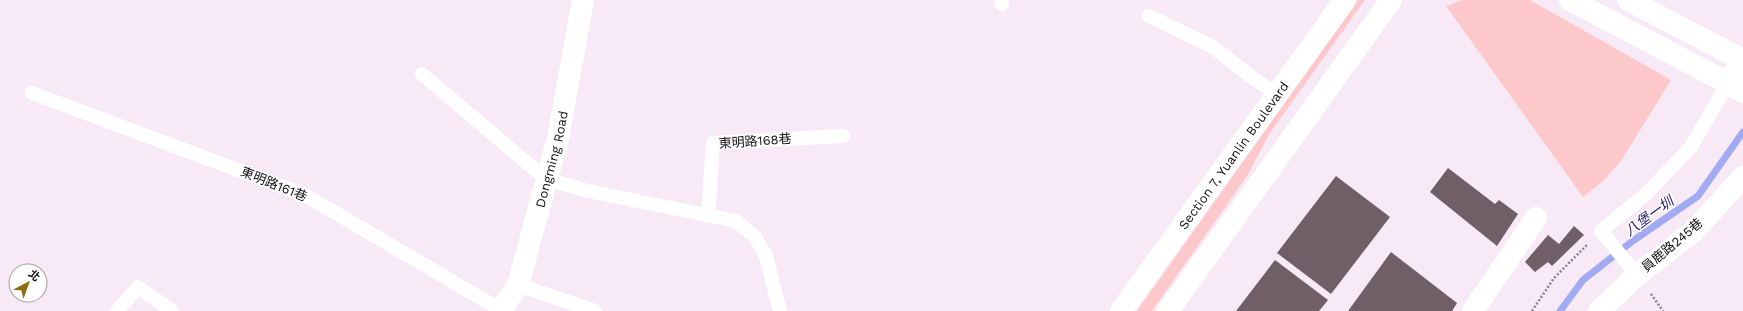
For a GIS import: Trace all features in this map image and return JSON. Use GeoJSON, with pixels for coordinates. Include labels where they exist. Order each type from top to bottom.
{"type":"FeatureCollection","features":[{"type":"Feature","properties":{"kind":"street","name":"Dongming Road"},"geometry":{"type":"LineString","coordinates":[[500,310],[518,285],[558,138],[582,0]]}},
{"type":"Feature","properties":{"kind":"street","name":"Section 7, Yuanlin Boulevard"},"geometry":{"type":"LineString","coordinates":[[1121,311],[1345,0]]}},
{"type":"Feature","properties":{"kind":"street"},"geometry":{"type":"LineString","coordinates":[[1168,311],[1391,0]]}},
{"type":"Feature","properties":{"kind":"street"},"geometry":{"type":"LineString","coordinates":[[1570,0],[1735,88],[1743,60],[1628,0]]}},
{"type":"Feature","properties":{"kind":"street","name":"員鹿路245巷"},"geometry":{"type":"LineString","coordinates":[[1599,311],[1632,268],[1693,232],[1743,177]]}},
{"type":"Feature","properties":{"kind":"street"},"geometry":{"type":"LineString","coordinates":[[1473,311],[1536,218]]}},
{"type":"Feature","properties":{"kind":"lane"},"geometry":{"type":"LineString","coordinates":[[1149,16],[1213,47],[1254,79],[1277,94]]}},
{"type":"Feature","properties":{"kind":"lane"},"geometry":{"type":"LineString","coordinates":[[422,74],[546,179],[588,191],[708,214],[736,221],[755,237],[766,256],[780,311]]}},
{"type":"Feature","properties":{"kind":"lane"},"geometry":{"type":"LineString","coordinates":[[1632,268],[1605,236],[1691,146],[1735,88]]}},
{"type":"Feature","properties":{"kind":"lane","name":"東明路161巷"},"geometry":{"type":"LineString","coordinates":[[32,93],[306,196],[500,310]]}},
{"type":"Feature","properties":{"kind":"lane","name":"東明路168巷"},"geometry":{"type":"LineString","coordinates":[[708,214],[713,143],[843,136]]}},
{"type":"Feature","properties":{"kind":"lane"},"geometry":{"type":"LineString","coordinates":[[518,285],[595,311]]}},
{"type":"Feature","properties":{"kind":"lane"},"geometry":{"type":"LineString","coordinates":[[117,311],[138,287],[172,311]]}},
{"type":"Feature","properties":{"kind":"path"},"geometry":{"type":"LineString","coordinates":[[1532,311],[1554,278],[1605,236]]}},
{"type":"Feature","properties":{"kind":"shaded area"},"geometry":{"type":"Polygon","coordinates":[[[1358,0],[1365,0],[1270,133],[1247,176],[1152,311],[1137,311],[1358,0]]]}},
{"type":"Feature","properties":{"kind":"shaded area"},"geometry":{"type":"Polygon","coordinates":[[[1462,0],[1530,0],[1671,80],[1621,161],[1602,182],[1583,197],[1446,6],[1462,0]]]}},
{"type":"Feature","properties":{"kind":"building"},"geometry":{"type":"Polygon","coordinates":[[[1448,168],[1495,204],[1499,200],[1518,214],[1497,246],[1430,192],[1448,168]]]}},
{"type":"Feature","properties":{"kind":"building"},"geometry":{"type":"Polygon","coordinates":[[[1336,176],[1390,217],[1331,294],[1277,253],[1336,176]]]}},
{"type":"Feature","properties":{"kind":"building"},"geometry":{"type":"Polygon","coordinates":[[[1574,226],[1584,235],[1552,266],[1548,262],[1535,272],[1525,262],[1548,235],[1559,244],[1574,226]]]}},
{"type":"Feature","properties":{"kind":"building"},"geometry":{"type":"Polygon","coordinates":[[[1391,252],[1457,303],[1452,311],[1348,311],[1391,252]]]}},
{"type":"Feature","properties":{"kind":"building"},"geometry":{"type":"Polygon","coordinates":[[[1275,260],[1328,300],[1319,311],[1236,311],[1275,260]]]}},
{"type":"Feature","properties":{"kind":"waterway","name":"八堡一圳"},"geometry":{"type":"LineString","coordinates":[[1560,311],[1583,280],[1634,240],[1698,196],[1743,132]]}}]}
